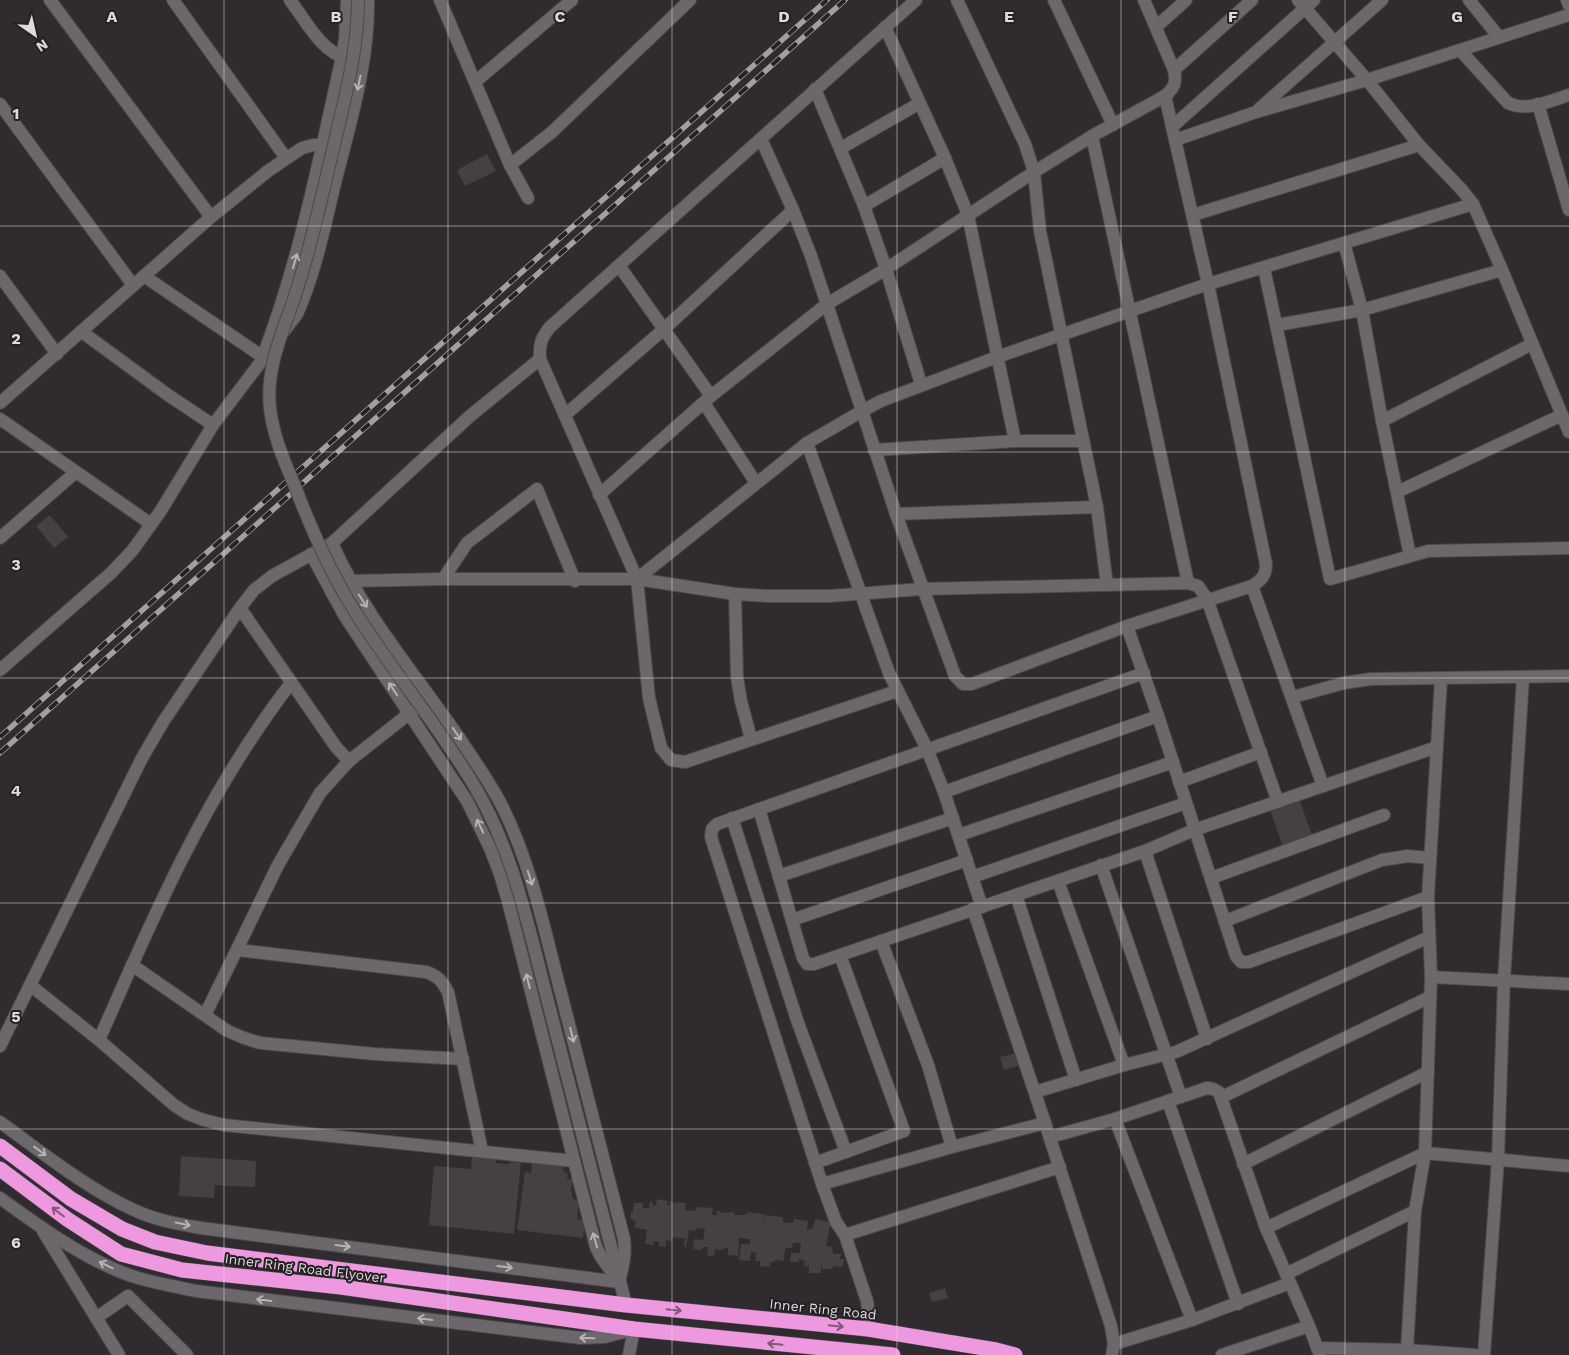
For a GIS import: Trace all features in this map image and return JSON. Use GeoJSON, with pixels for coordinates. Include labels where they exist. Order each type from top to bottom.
{"type":"FeatureCollection","features":[{"type":"Feature","properties":{"kind":"highway","name":"Inner Ring Road Flyover"},"geometry":{"type":"LineString","coordinates":[[0,1146],[71,1199],[122,1230],[155,1242],[207,1253],[626,1305]]}},
{"type":"Feature","properties":{"kind":"highway","name":"Inner Ring Road Flyover"},"geometry":{"type":"LineString","coordinates":[[0,1169],[67,1219],[120,1254],[152,1264],[182,1270],[342,1288],[634,1329]]}},
{"type":"Feature","properties":{"kind":"highway","name":"Inner Ring Road"},"geometry":{"type":"LineString","coordinates":[[626,1305],[868,1330],[996,1350],[1015,1355]]}},
{"type":"Feature","properties":{"kind":"highway"},"geometry":{"type":"LineString","coordinates":[[634,1329],[861,1354],[893,1355]]}},
{"type":"Feature","properties":{"kind":"street"},"geometry":{"type":"LineString","coordinates":[[50,0],[211,217]]}},
{"type":"Feature","properties":{"kind":"street"},"geometry":{"type":"LineString","coordinates":[[173,0],[286,158]]}},
{"type":"Feature","properties":{"kind":"street"},"geometry":{"type":"LineString","coordinates":[[290,0],[324,45],[333,53],[364,62]]}},
{"type":"Feature","properties":{"kind":"street"},"geometry":{"type":"LineString","coordinates":[[0,670],[111,573],[132,551],[151,524],[212,425],[297,314],[315,263],[364,62],[369,0],[350,1]]}},
{"type":"Feature","properties":{"kind":"street"},"geometry":{"type":"LineString","coordinates":[[440,0],[510,165],[528,198]]}},
{"type":"Feature","properties":{"kind":"street"},"geometry":{"type":"LineString","coordinates":[[475,82],[572,0]]}},
{"type":"Feature","properties":{"kind":"street"},"geometry":{"type":"LineString","coordinates":[[510,165],[552,132],[690,0]]}},
{"type":"Feature","properties":{"kind":"street"},"geometry":{"type":"LineString","coordinates":[[897,691],[685,762],[671,760],[661,748],[649,698],[637,579],[540,359],[539,348],[542,338],[550,327],[916,0]]}},
{"type":"Feature","properties":{"kind":"street"},"geometry":{"type":"LineString","coordinates":[[957,0],[1025,144],[1034,172],[1040,231],[1097,507],[1107,585]]}},
{"type":"Feature","properties":{"kind":"street"},"geometry":{"type":"LineString","coordinates":[[1054,0],[1113,125]]}},
{"type":"Feature","properties":{"kind":"street"},"geometry":{"type":"LineString","coordinates":[[599,495],[708,400],[827,304],[886,269],[1092,136],[1165,96],[1173,88],[1176,80],[1174,70],[1144,0]]}},
{"type":"Feature","properties":{"kind":"street"},"geometry":{"type":"LineString","coordinates":[[1156,27],[1186,0]]}},
{"type":"Feature","properties":{"kind":"street"},"geometry":{"type":"LineString","coordinates":[[1174,70],[1252,0]]}},
{"type":"Feature","properties":{"kind":"street"},"geometry":{"type":"LineString","coordinates":[[1256,112],[1382,0]]}},
{"type":"Feature","properties":{"kind":"street"},"geometry":{"type":"LineString","coordinates":[[1469,0],[1499,37]]}},
{"type":"Feature","properties":{"kind":"street"},"geometry":{"type":"LineString","coordinates":[[1567,0],[1569,6]]}},
{"type":"Feature","properties":{"kind":"street"},"geometry":{"type":"LineString","coordinates":[[263,357],[279,315],[295,262],[342,57],[350,1]]}},
{"type":"Feature","properties":{"kind":"street"},"geometry":{"type":"LineString","coordinates":[[350,1],[358,27],[354,53],[307,256],[288,319],[276,349],[271,370],[270,408],[273,427],[316,540],[338,584],[371,636],[476,788],[492,820],[517,882],[626,1305]]}},
{"type":"Feature","properties":{"kind":"street"},"geometry":{"type":"LineString","coordinates":[[1172,127],[1306,2],[1334,41],[1419,145],[1473,204],[1569,432]]}},
{"type":"Feature","properties":{"kind":"street"},"geometry":{"type":"LineString","coordinates":[[1175,140],[1256,112],[1367,80],[1569,15]]}},
{"type":"Feature","properties":{"kind":"street"},"geometry":{"type":"LineString","coordinates":[[885,27],[945,158],[968,215],[1015,441]]}},
{"type":"Feature","properties":{"kind":"street"},"geometry":{"type":"LineString","coordinates":[[1460,50],[1508,103],[1517,107],[1538,104],[1569,95]]}},
{"type":"Feature","properties":{"kind":"street"},"geometry":{"type":"LineString","coordinates":[[815,89],[864,206],[886,269],[921,384]]}},
{"type":"Feature","properties":{"kind":"street"},"geometry":{"type":"LineString","coordinates":[[761,138],[794,210],[896,514],[955,676],[963,684],[972,684],[1127,626],[1252,586],[1266,573],[1266,564],[1208,284],[1165,96]]}},
{"type":"Feature","properties":{"kind":"street"},"geometry":{"type":"LineString","coordinates":[[841,148],[920,103]]}},
{"type":"Feature","properties":{"kind":"street"},"geometry":{"type":"LineString","coordinates":[[0,104],[133,285]]}},
{"type":"Feature","properties":{"kind":"street"},"geometry":{"type":"LineString","coordinates":[[1538,104],[1569,210]]}},
{"type":"Feature","properties":{"kind":"street"},"geometry":{"type":"LineString","coordinates":[[1092,136],[1188,583]]}},
{"type":"Feature","properties":{"kind":"street"},"geometry":{"type":"LineString","coordinates":[[0,403],[211,217],[286,158],[302,148],[313,145],[343,150]]}},
{"type":"Feature","properties":{"kind":"street"},"geometry":{"type":"LineString","coordinates":[[1193,215],[1419,145]]}},
{"type":"Feature","properties":{"kind":"street"},"geometry":{"type":"LineString","coordinates":[[864,206],[945,158]]}},
{"type":"Feature","properties":{"kind":"street"},"geometry":{"type":"LineString","coordinates":[[637,579],[807,443],[862,411],[921,384],[1062,333],[1208,284],[1473,204]]}},
{"type":"Feature","properties":{"kind":"street"},"geometry":{"type":"LineString","coordinates":[[565,415],[664,329],[794,210]]}},
{"type":"Feature","properties":{"kind":"street"},"geometry":{"type":"LineString","coordinates":[[1344,243],[1362,310],[1410,556]]}},
{"type":"Feature","properties":{"kind":"street"},"geometry":{"type":"LineString","coordinates":[[620,266],[664,329],[756,483]]}},
{"type":"Feature","properties":{"kind":"street"},"geometry":{"type":"LineString","coordinates":[[1264,268],[1330,579],[1428,551],[1569,548]]}},
{"type":"Feature","properties":{"kind":"street"},"geometry":{"type":"LineString","coordinates":[[1277,325],[1362,310],[1502,270]]}},
{"type":"Feature","properties":{"kind":"street"},"geometry":{"type":"LineString","coordinates":[[0,276],[57,354]]}},
{"type":"Feature","properties":{"kind":"street"},"geometry":{"type":"LineString","coordinates":[[144,276],[263,357]]}},
{"type":"Feature","properties":{"kind":"street"},"geometry":{"type":"LineString","coordinates":[[82,332],[212,425]]}},
{"type":"Feature","properties":{"kind":"street"},"geometry":{"type":"LineString","coordinates":[[1382,420],[1532,344]]}},
{"type":"Feature","properties":{"kind":"street"},"geometry":{"type":"LineString","coordinates":[[0,1046],[142,758],[177,700],[254,590],[272,576],[332,543],[470,416],[540,359]]}},
{"type":"Feature","properties":{"kind":"street"},"geometry":{"type":"LineString","coordinates":[[1397,492],[1562,415]]}},
{"type":"Feature","properties":{"kind":"street"},"geometry":{"type":"LineString","coordinates":[[0,419],[151,524]]}},
{"type":"Feature","properties":{"kind":"street"},"geometry":{"type":"LineString","coordinates":[[874,450],[1015,441],[1083,441]]}},
{"type":"Feature","properties":{"kind":"street"},"geometry":{"type":"LineString","coordinates":[[807,443],[889,673],[927,749],[959,835],[972,876],[978,908],[1111,1326],[1113,1350],[1238,1304],[1415,1212]]}},
{"type":"Feature","properties":{"kind":"street"},"geometry":{"type":"LineString","coordinates":[[0,538],[76,472]]}},
{"type":"Feature","properties":{"kind":"street"},"geometry":{"type":"LineString","coordinates":[[443,579],[467,543],[537,489],[575,580]]}},
{"type":"Feature","properties":{"kind":"street"},"geometry":{"type":"LineString","coordinates":[[896,514],[1097,507]]}},
{"type":"Feature","properties":{"kind":"street"},"geometry":{"type":"LineString","coordinates":[[332,543],[351,581],[489,784],[504,810],[526,865],[624,1239],[625,1256],[619,1282]]}},
{"type":"Feature","properties":{"kind":"street"},"geometry":{"type":"LineString","coordinates":[[311,554],[332,593],[467,802],[500,874],[596,1247],[619,1282]]}},
{"type":"Feature","properties":{"kind":"street"},"geometry":{"type":"LineString","coordinates":[[332,593],[351,581],[443,579],[637,579],[735,594],[768,596],[830,596],[922,589],[1188,583],[1198,586],[1207,599],[1278,802]]}},
{"type":"Feature","properties":{"kind":"street"},"geometry":{"type":"LineString","coordinates":[[1252,586],[1293,697],[1323,786]]}},
{"type":"Feature","properties":{"kind":"street"},"geometry":{"type":"LineString","coordinates":[[735,594],[737,677],[751,739]]}},
{"type":"Feature","properties":{"kind":"street"},"geometry":{"type":"LineString","coordinates":[[240,608],[336,747],[349,761]]}},
{"type":"Feature","properties":{"kind":"street"},"geometry":{"type":"LineString","coordinates":[[1127,626],[1236,956],[1241,962],[1249,962],[1428,897]]}},
{"type":"Feature","properties":{"kind":"street"},"geometry":{"type":"LineString","coordinates":[[868,1330],[869,1315],[867,1301],[845,1235],[836,1222],[815,1163],[711,837],[712,829],[732,818],[1144,673]]}},
{"type":"Feature","properties":{"kind":"street"},"geometry":{"type":"LineString","coordinates":[[1293,697],[1344,683],[1371,679],[1569,676]]}},
{"type":"Feature","properties":{"kind":"street"},"geometry":{"type":"LineString","coordinates":[[1484,1355],[1498,1159],[1504,980],[1523,677]]}},
{"type":"Feature","properties":{"kind":"street"},"geometry":{"type":"LineString","coordinates":[[1407,1350],[1415,1212],[1425,1153],[1431,977],[1428,897],[1429,858],[1441,679]]}},
{"type":"Feature","properties":{"kind":"street"},"geometry":{"type":"LineString","coordinates":[[99,1040],[132,965],[196,832],[264,718],[292,683]]}},
{"type":"Feature","properties":{"kind":"street"},"geometry":{"type":"LineString","coordinates":[[205,1015],[278,865],[320,793],[349,761],[432,698]]}},
{"type":"Feature","properties":{"kind":"street"},"geometry":{"type":"LineString","coordinates":[[944,792],[1158,716]]}},
{"type":"Feature","properties":{"kind":"street"},"geometry":{"type":"LineString","coordinates":[[759,809],[802,958],[807,964],[814,964],[1058,881],[1144,851],[1194,830],[1437,747]]}},
{"type":"Feature","properties":{"kind":"street"},"geometry":{"type":"LineString","coordinates":[[1179,782],[1261,752]]}},
{"type":"Feature","properties":{"kind":"street"},"geometry":{"type":"LineString","coordinates":[[959,835],[1173,762]]}},
{"type":"Feature","properties":{"kind":"street"},"geometry":{"type":"LineString","coordinates":[[972,876],[1186,803]]}},
{"type":"Feature","properties":{"kind":"street"},"geometry":{"type":"LineString","coordinates":[[1211,878],[1384,815]]}},
{"type":"Feature","properties":{"kind":"street"},"geometry":{"type":"LineString","coordinates":[[732,818],[798,1023],[846,1152]]}},
{"type":"Feature","properties":{"kind":"street"},"geometry":{"type":"LineString","coordinates":[[779,876],[953,818]]}},
{"type":"Feature","properties":{"kind":"street"},"geometry":{"type":"LineString","coordinates":[[1144,851],[1207,1039]]}},
{"type":"Feature","properties":{"kind":"street"},"geometry":{"type":"LineString","coordinates":[[1225,921],[1382,860],[1408,856],[1429,858]]}},
{"type":"Feature","properties":{"kind":"street"},"geometry":{"type":"LineString","coordinates":[[792,920],[966,860]]}},
{"type":"Feature","properties":{"kind":"street"},"geometry":{"type":"LineString","coordinates":[[1101,865],[1180,1097]]}},
{"type":"Feature","properties":{"kind":"street"},"geometry":{"type":"LineString","coordinates":[[1058,881],[1124,1064]]}},
{"type":"Feature","properties":{"kind":"street"},"geometry":{"type":"LineString","coordinates":[[1016,895],[1076,1080]]}},
{"type":"Feature","properties":{"kind":"street"},"geometry":{"type":"LineString","coordinates":[[1035,1092],[1124,1064],[1167,1055],[1207,1039],[1429,937]]}},
{"type":"Feature","properties":{"kind":"street"},"geometry":{"type":"LineString","coordinates":[[881,941],[928,1066],[952,1146]]}},
{"type":"Feature","properties":{"kind":"street"},"geometry":{"type":"LineString","coordinates":[[238,950],[435,975],[442,981],[448,992],[482,1151]]}},
{"type":"Feature","properties":{"kind":"street"},"geometry":{"type":"LineString","coordinates":[[815,1163],[904,1131],[840,955]]}},
{"type":"Feature","properties":{"kind":"street"},"geometry":{"type":"LineString","coordinates":[[132,965],[237,1036],[261,1043],[375,1054],[463,1059]]}},
{"type":"Feature","properties":{"kind":"street"},"geometry":{"type":"LineString","coordinates":[[1431,977],[1569,984]]}},
{"type":"Feature","properties":{"kind":"street"},"geometry":{"type":"LineString","coordinates":[[30,984],[99,1040],[174,1105],[188,1114],[204,1120],[224,1125],[574,1161]]}},
{"type":"Feature","properties":{"kind":"street"},"geometry":{"type":"LineString","coordinates":[[1222,1097],[1430,997]]}},
{"type":"Feature","properties":{"kind":"street"},"geometry":{"type":"LineString","coordinates":[[1243,1164],[1428,1072]]}},
{"type":"Feature","properties":{"kind":"street"},"geometry":{"type":"LineString","coordinates":[[1050,1136],[1114,1119],[1207,1088],[1219,1092],[1266,1228],[1319,1352],[1407,1350],[1475,1355]]}},
{"type":"Feature","properties":{"kind":"street"},"geometry":{"type":"LineString","coordinates":[[1168,1101],[1238,1304]]}},
{"type":"Feature","properties":{"kind":"street"},"geometry":{"type":"LineString","coordinates":[[1114,1119],[1192,1320]]}},
{"type":"Feature","properties":{"kind":"street"},"geometry":{"type":"LineString","coordinates":[[0,1122],[103,1194],[136,1211],[164,1221],[201,1228],[619,1282]]}},
{"type":"Feature","properties":{"kind":"street"},"geometry":{"type":"LineString","coordinates":[[822,1184],[952,1146],[1045,1123]]}},
{"type":"Feature","properties":{"kind":"street"},"geometry":{"type":"LineString","coordinates":[[1266,1228],[1425,1153],[1569,1166]]}},
{"type":"Feature","properties":{"kind":"street"},"geometry":{"type":"LineString","coordinates":[[845,1235],[1060,1166]]}},
{"type":"Feature","properties":{"kind":"street"},"geometry":{"type":"LineString","coordinates":[[0,1198],[83,1254],[116,1270],[154,1282],[196,1291],[581,1338],[605,1337],[634,1329],[629,1355]]}},
{"type":"Feature","properties":{"kind":"street"},"geometry":{"type":"LineString","coordinates":[[42,1228],[119,1355]]}},
{"type":"Feature","properties":{"kind":"street"},"geometry":{"type":"LineString","coordinates":[[96,1318],[128,1296],[187,1355]]}},
{"type":"Feature","properties":{"kind":"street"},"geometry":{"type":"LineString","coordinates":[[1222,1355],[1309,1326]]}},
{"type":"Feature","properties":{"kind":"building"},"geometry":{"type":"Polygon","coordinates":[[[487,154],[496,171],[465,186],[457,170],[487,154]]]}},
{"type":"Feature","properties":{"kind":"building"},"geometry":{"type":"Polygon","coordinates":[[[50,515],[68,537],[54,548],[36,526],[50,515]]]}},
{"type":"Feature","properties":{"kind":"building"},"geometry":{"type":"Polygon","coordinates":[[[1299,799],[1312,835],[1283,846],[1270,810],[1299,799]]]}},
{"type":"Feature","properties":{"kind":"building"},"geometry":{"type":"Polygon","coordinates":[[[1017,1053],[1020,1065],[1004,1070],[1000,1057],[1017,1053]]]}},
{"type":"Feature","properties":{"kind":"building"},"geometry":{"type":"Polygon","coordinates":[[[496,1154],[496,1163],[509,1164],[511,1160],[521,1161],[514,1234],[429,1225],[434,1166],[471,1169],[472,1157],[496,1154]]]}},
{"type":"Feature","properties":{"kind":"building"},"geometry":{"type":"Polygon","coordinates":[[[181,1156],[256,1161],[255,1187],[215,1185],[214,1198],[179,1196],[181,1156]]]}},
{"type":"Feature","properties":{"kind":"building"},"geometry":{"type":"Polygon","coordinates":[[[532,1162],[563,1165],[563,1171],[568,1174],[567,1180],[573,1178],[571,1189],[573,1199],[579,1200],[577,1219],[585,1220],[583,1238],[517,1230],[525,1172],[531,1173],[532,1162]]]}},
{"type":"Feature","properties":{"kind":"building"},"geometry":{"type":"Polygon","coordinates":[[[657,1199],[668,1201],[667,1205],[669,1205],[670,1201],[678,1204],[677,1202],[686,1203],[685,1210],[696,1211],[696,1208],[700,1207],[713,1208],[712,1215],[717,1215],[717,1210],[722,1213],[734,1212],[734,1215],[743,1215],[747,1214],[747,1212],[764,1214],[764,1222],[765,1215],[783,1217],[783,1222],[793,1223],[794,1219],[808,1221],[807,1230],[813,1228],[815,1219],[831,1222],[826,1246],[832,1247],[833,1254],[842,1254],[839,1259],[844,1259],[843,1267],[834,1266],[832,1269],[822,1269],[821,1263],[821,1273],[809,1273],[809,1266],[804,1266],[805,1261],[799,1259],[798,1262],[790,1262],[791,1253],[800,1253],[801,1243],[793,1243],[792,1248],[785,1248],[784,1261],[777,1260],[770,1263],[770,1267],[760,1266],[760,1261],[755,1261],[756,1253],[751,1252],[750,1261],[739,1260],[741,1244],[750,1244],[750,1239],[739,1238],[738,1256],[728,1255],[728,1248],[724,1248],[723,1250],[715,1249],[714,1256],[707,1256],[708,1247],[703,1247],[702,1250],[693,1249],[694,1239],[703,1240],[705,1229],[696,1228],[696,1231],[689,1230],[686,1247],[684,1246],[685,1239],[672,1237],[672,1241],[666,1240],[665,1247],[659,1246],[659,1242],[654,1241],[653,1245],[645,1244],[647,1230],[634,1227],[636,1222],[630,1218],[631,1212],[633,1212],[634,1203],[643,1203],[643,1208],[649,1208],[650,1202],[652,1202],[653,1206],[656,1205],[657,1199]]]}},
{"type":"Feature","properties":{"kind":"building"},"geometry":{"type":"Polygon","coordinates":[[[945,1288],[948,1298],[932,1302],[929,1293],[945,1288]]]}},
{"type":"Feature","properties":{"kind":"railway"},"geometry":{"type":"LineString","coordinates":[[0,737],[827,0]]}},
{"type":"Feature","properties":{"kind":"railway"},"geometry":{"type":"LineString","coordinates":[[0,753],[845,0]]}}]}
